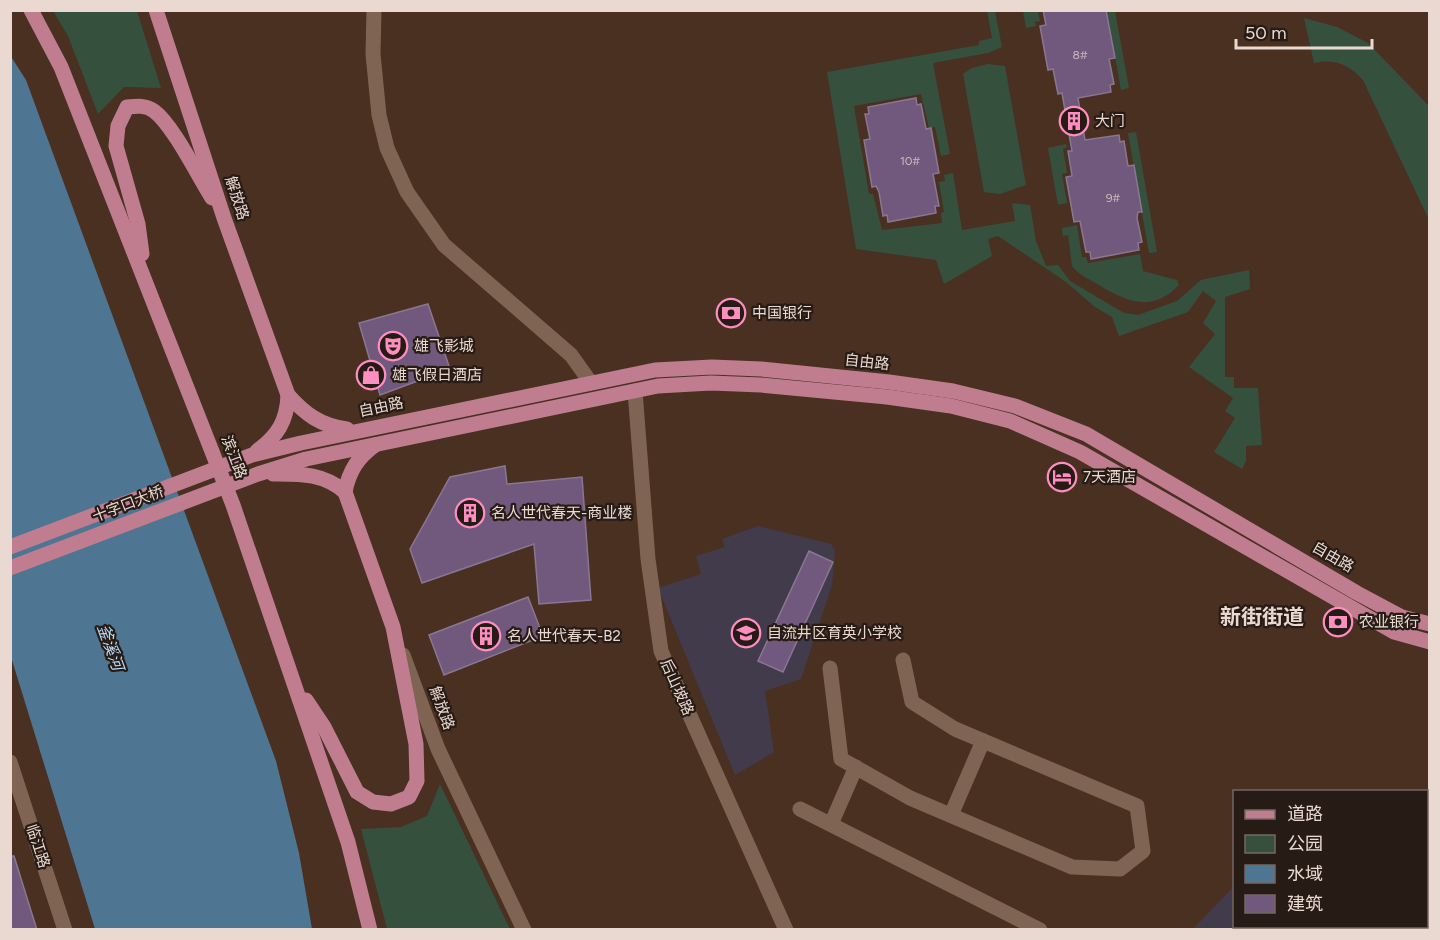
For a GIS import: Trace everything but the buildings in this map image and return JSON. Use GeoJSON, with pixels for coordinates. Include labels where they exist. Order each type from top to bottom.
{"type":"FeatureCollection","features":[{"type":"Feature","properties":{"kind":"main road","name":"滨江路"},"geometry":{"type":"LineString","coordinates":[[31,10],[61,67],[233,505],[348,842],[370,930]]}},
{"type":"Feature","properties":{"kind":"main road","name":"解放路"},"geometry":{"type":"LineString","coordinates":[[156,10],[224,218],[288,395]]}},
{"type":"Feature","properties":{"kind":"main road"},"geometry":{"type":"LineString","coordinates":[[144,275],[138,224],[116,146],[118,126],[127,107],[141,105],[154,111],[171,131],[224,218]]}},
{"type":"Feature","properties":{"kind":"main road","name":"自由路"},"geometry":{"type":"LineString","coordinates":[[252,455],[359,430],[655,370],[712,367],[761,369],[932,388],[1015,406],[1086,434],[1402,617],[1430,624]]}},
{"type":"Feature","properties":{"kind":"main road"},"geometry":{"type":"LineString","coordinates":[[258,474],[306,459],[380,442],[635,391],[711,383],[760,385],[930,403],[1010,422],[1080,452],[1394,632],[1430,642]]}},
{"type":"Feature","properties":{"kind":"main road"},"geometry":{"type":"LineString","coordinates":[[288,395],[312,418],[329,427],[359,430]]}},
{"type":"Feature","properties":{"kind":"main road"},"geometry":{"type":"LineString","coordinates":[[252,455],[272,440],[281,428],[287,412],[288,395]]}},
{"type":"Feature","properties":{"kind":"main road"},"geometry":{"type":"LineString","coordinates":[[258,474],[302,474],[321,477],[334,483],[345,492],[348,476],[356,462],[380,442]]}},
{"type":"Feature","properties":{"kind":"main road","name":"十字口大桥"},"geometry":{"type":"LineString","coordinates":[[10,547],[252,455]]}},
{"type":"Feature","properties":{"kind":"main road","name":"十字口大桥"},"geometry":{"type":"LineString","coordinates":[[10,568],[258,474]]}},
{"type":"Feature","properties":{"kind":"main road","name":"解放路"},"geometry":{"type":"LineString","coordinates":[[345,492],[393,627]]}},
{"type":"Feature","properties":{"kind":"main road"},"geometry":{"type":"LineString","coordinates":[[295,683],[324,727],[357,792],[373,802],[391,804],[409,797],[417,781],[416,744],[393,627]]}},
{"type":"Feature","properties":{"kind":"street"},"geometry":{"type":"LineString","coordinates":[[374,10],[373,54],[379,115],[387,148],[406,192],[444,245],[571,355],[591,383]]}},
{"type":"Feature","properties":{"kind":"street","name":"后山坡路"},"geometry":{"type":"LineString","coordinates":[[635,391],[648,559],[661,651],[786,930]]}},
{"type":"Feature","properties":{"kind":"street","name":"解放路"},"geometry":{"type":"LineString","coordinates":[[393,627],[438,749],[524,930]]}},
{"type":"Feature","properties":{"kind":"street"},"geometry":{"type":"LineString","coordinates":[[830,668],[841,759],[910,798],[1072,867],[1120,869],[1143,851],[1137,806],[956,729],[912,702],[903,660]]}},
{"type":"Feature","properties":{"kind":"street"},"geometry":{"type":"LineString","coordinates":[[951,815],[983,741]]}},
{"type":"Feature","properties":{"kind":"street","name":"临江路"},"geometry":{"type":"LineString","coordinates":[[10,762],[65,930]]}},
{"type":"Feature","properties":{"kind":"street"},"geometry":{"type":"LineString","coordinates":[[831,824],[856,767]]}},
{"type":"Feature","properties":{"kind":"street"},"geometry":{"type":"LineString","coordinates":[[800,808],[1040,930]]}},
{"type":"Feature","properties":{"kind":"shaded area","name":"自流井区育英小学校"},"geometry":{"type":"Polygon","coordinates":[[[758,526],[831,544],[835,551],[832,585],[801,679],[765,691],[774,752],[735,775],[658,588],[701,574],[696,556],[725,547],[722,539],[758,526]]]}},
{"type":"Feature","properties":{"kind":"shaded area"},"geometry":{"type":"Polygon","coordinates":[[[1233,887],[1233,928],[1397,928],[1396,930],[1192,930],[1233,887]]]}},
{"type":"Feature","properties":{"kind":"green space"},"geometry":{"type":"Polygon","coordinates":[[[53,11],[137,11],[161,88],[124,87],[98,114],[68,36],[53,11]]]}},
{"type":"Feature","properties":{"kind":"green space"},"geometry":{"type":"Polygon","coordinates":[[[987,11],[995,11],[1002,47],[988,53],[933,63],[950,154],[941,156],[935,127],[929,128],[921,94],[854,106],[869,194],[873,194],[882,230],[942,223],[941,213],[944,212],[939,182],[945,181],[944,175],[953,173],[962,230],[1015,221],[1012,203],[1030,205],[1036,241],[1046,266],[1058,265],[1070,281],[1124,313],[1138,315],[1177,301],[1201,280],[1249,270],[1250,289],[1225,297],[1225,377],[1234,377],[1234,388],[1258,388],[1262,445],[1246,446],[1246,461],[1242,469],[1214,452],[1235,418],[1225,411],[1233,398],[1189,367],[1215,334],[1203,323],[1216,301],[1203,291],[1188,312],[1119,336],[1112,317],[1095,307],[1066,282],[998,236],[988,239],[992,256],[944,284],[936,260],[856,249],[827,72],[979,45],[979,41],[992,38],[987,11]]]}},
{"type":"Feature","properties":{"kind":"green space"},"geometry":{"type":"Polygon","coordinates":[[[1023,11],[1038,11],[1040,21],[1035,22],[1036,26],[1026,28],[1023,11]]]}},
{"type":"Feature","properties":{"kind":"green space"},"geometry":{"type":"Polygon","coordinates":[[[1107,11],[1115,11],[1129,88],[1121,90],[1107,11]]]}},
{"type":"Feature","properties":{"kind":"green space"},"geometry":{"type":"Polygon","coordinates":[[[1304,18],[1337,27],[1368,43],[1429,106],[1429,220],[1363,80],[1353,70],[1341,64],[1328,61],[1314,63],[1304,18]]]}},
{"type":"Feature","properties":{"kind":"green space"},"geometry":{"type":"Polygon","coordinates":[[[988,64],[1005,66],[1026,185],[1000,194],[984,192],[963,74],[972,68],[988,64]]]}},
{"type":"Feature","properties":{"kind":"green space"},"geometry":{"type":"Polygon","coordinates":[[[1136,132],[1157,252],[1149,253],[1128,133],[1136,132]]]}},
{"type":"Feature","properties":{"kind":"green space"},"geometry":{"type":"Polygon","coordinates":[[[1066,144],[1067,147],[1063,149],[1067,173],[1062,174],[1067,203],[1058,205],[1048,148],[1066,144]]]}},
{"type":"Feature","properties":{"kind":"green space"},"geometry":{"type":"Polygon","coordinates":[[[1077,225],[1082,257],[1086,257],[1088,263],[1140,254],[1143,271],[1177,280],[1179,285],[1159,299],[1139,302],[1120,296],[1088,279],[1072,266],[1068,235],[1063,236],[1062,228],[1077,225]]]}},
{"type":"Feature","properties":{"kind":"green space"},"geometry":{"type":"Polygon","coordinates":[[[440,784],[510,929],[387,929],[361,829],[401,827],[427,816],[440,784]]]}},
{"type":"Feature","properties":{"kind":"water","name":"釜溪河"},"geometry":{"type":"Polygon","coordinates":[[[10,55],[26,80],[276,761],[299,853],[312,929],[95,929],[11,657],[10,55]]]}},
{"type":"Feature","properties":{"kind":"place","name":"大门"},"geometry":{"type":"Point","coordinates":[1074,121]}},
{"type":"Feature","properties":{"kind":"place","name":"中国银行"},"geometry":{"type":"Point","coordinates":[731,313]}},
{"type":"Feature","properties":{"kind":"place","name":"雄飞影城"},"geometry":{"type":"Point","coordinates":[393,346]}},
{"type":"Feature","properties":{"kind":"place","name":"雄飞假日酒店"},"geometry":{"type":"Point","coordinates":[371,375]}},
{"type":"Feature","properties":{"kind":"place","name":"7天酒店"},"geometry":{"type":"Point","coordinates":[1062,477]}},
{"type":"Feature","properties":{"kind":"place","name":"名人世代春天-商业楼"},"geometry":{"type":"Point","coordinates":[470,513]}},
{"type":"Feature","properties":{"kind":"place","name":"农业银行"},"geometry":{"type":"Point","coordinates":[1338,622]}},
{"type":"Feature","properties":{"kind":"place","name":"自流井区育英小学校"},"geometry":{"type":"Point","coordinates":[746,633]}},
{"type":"Feature","properties":{"kind":"place","name":"名人世代春天-B2"},"geometry":{"type":"Point","coordinates":[486,636]}},
{"type":"Feature","properties":{"kind":"district","name":"新街街道"},"geometry":{"type":"Point","coordinates":[1262,617]}}]}
